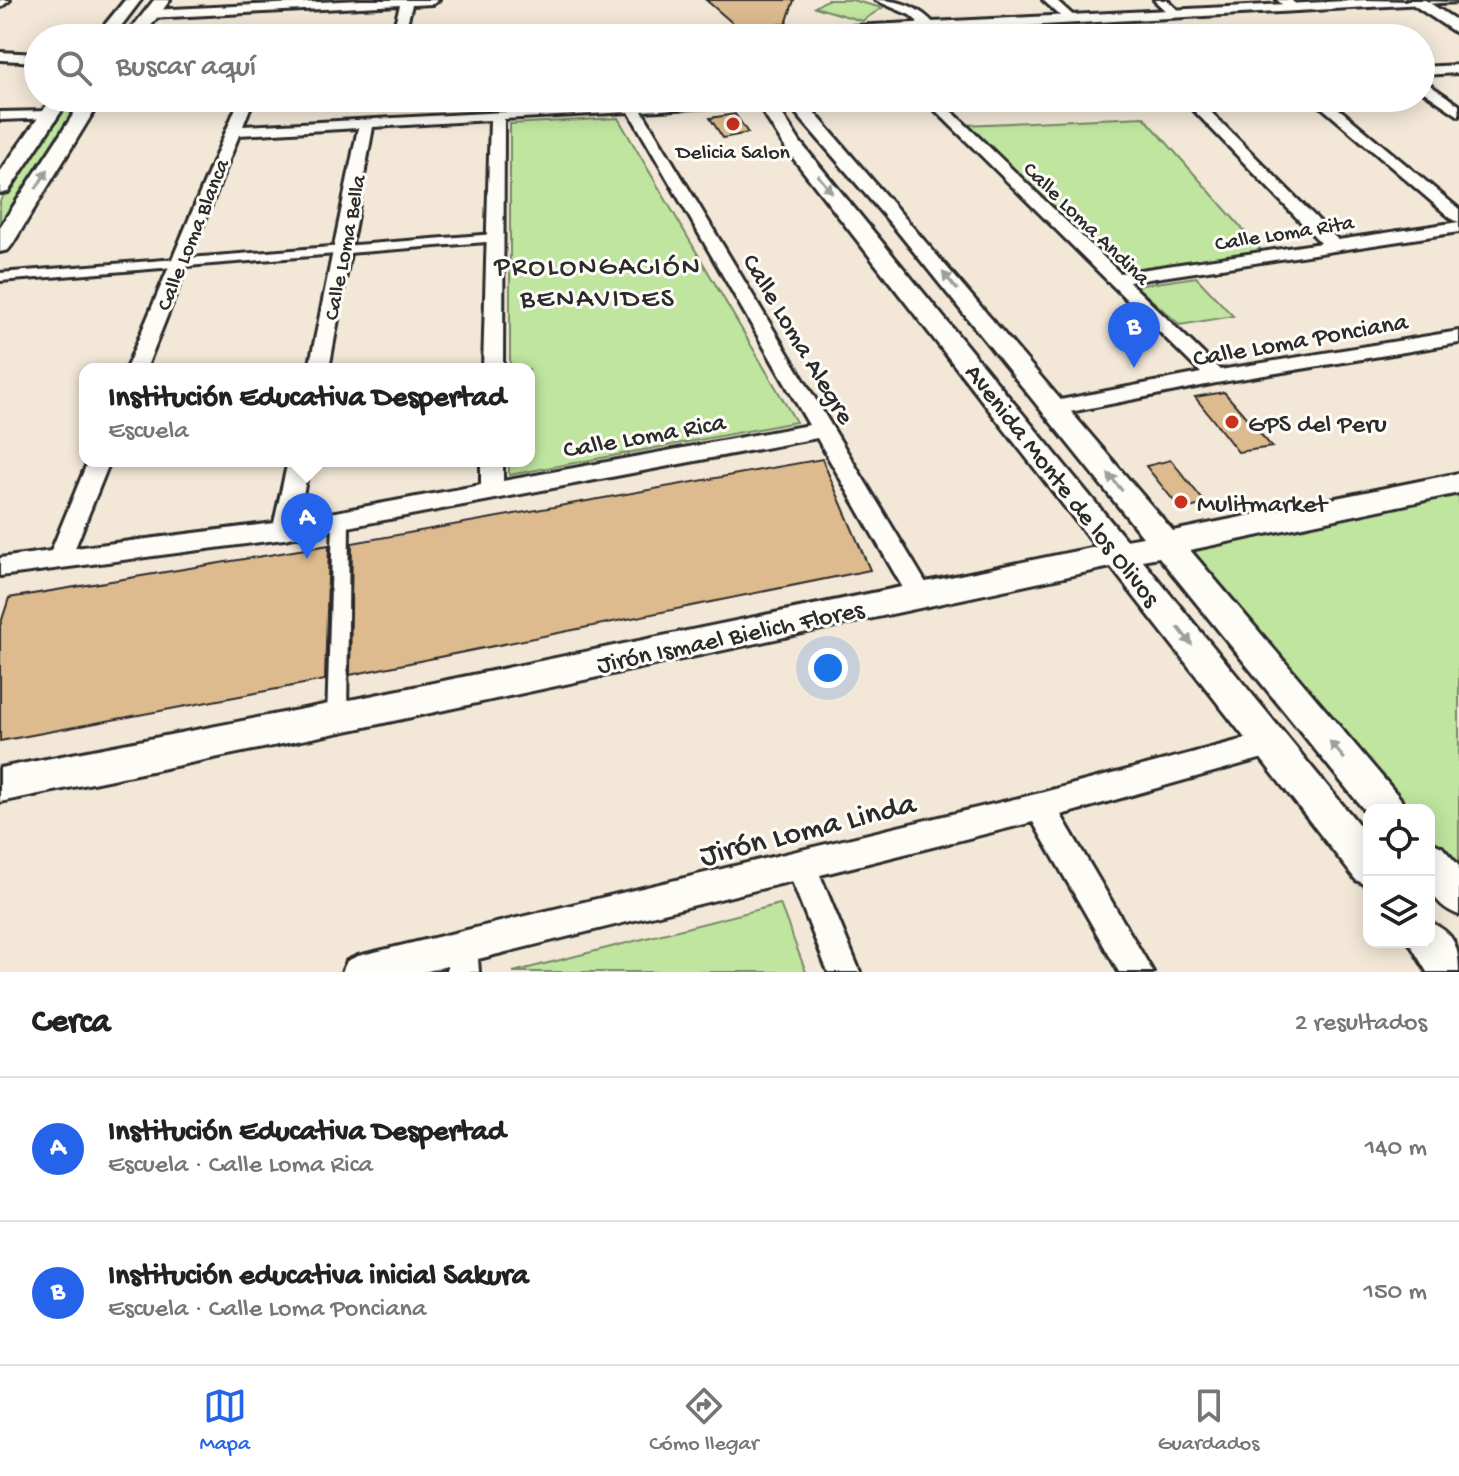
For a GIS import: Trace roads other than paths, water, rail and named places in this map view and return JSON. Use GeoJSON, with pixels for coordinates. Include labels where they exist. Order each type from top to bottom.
{"type":"FeatureCollection","features":[{"type":"Feature","properties":{"kind":"main road"},"geometry":{"type":"LineString","coordinates":[[114,24],[133,0]]}},
{"type":"Feature","properties":{"kind":"main road"},"geometry":{"type":"LineString","coordinates":[[1440,5],[1459,30]]}},
{"type":"Feature","properties":{"kind":"main road"},"geometry":{"type":"LineString","coordinates":[[143,24],[156,7]]}},
{"type":"Feature","properties":{"kind":"main road"},"geometry":{"type":"LineString","coordinates":[[0,187],[51,112]]}},
{"type":"Feature","properties":{"kind":"main road"},"geometry":{"type":"LineString","coordinates":[[0,245],[84,112]]}},
{"type":"Feature","properties":{"kind":"street"},"geometry":{"type":"LineString","coordinates":[[156,7],[433,0]]}},
{"type":"Feature","properties":{"kind":"street"},"geometry":{"type":"LineString","coordinates":[[881,0],[904,5],[920,14],[928,24]]}},
{"type":"Feature","properties":{"kind":"street"},"geometry":{"type":"LineString","coordinates":[[1049,0],[1071,19]]}},
{"type":"Feature","properties":{"kind":"street"},"geometry":{"type":"LineString","coordinates":[[1160,0],[1176,14]]}},
{"type":"Feature","properties":{"kind":"street"},"geometry":{"type":"LineString","coordinates":[[401,24],[407,1]]}},
{"type":"Feature","properties":{"kind":"street"},"geometry":{"type":"LineString","coordinates":[[1019,24],[1288,4],[1440,5]]}},
{"type":"Feature","properties":{"kind":"street"},"geometry":{"type":"LineString","coordinates":[[1085,24],[1440,5]]}},
{"type":"Feature","properties":{"kind":"street"},"geometry":{"type":"LineString","coordinates":[[0,56],[24,57]]}},
{"type":"Feature","properties":{"kind":"street"},"geometry":{"type":"LineString","coordinates":[[1435,70],[1459,69]]}},
{"type":"Feature","properties":{"kind":"street"},"geometry":{"type":"LineString","coordinates":[[1435,94],[1459,112]]}},
{"type":"Feature","properties":{"kind":"street"},"geometry":{"type":"LineString","coordinates":[[0,116],[24,112]]}},
{"type":"Feature","properties":{"kind":"street","name":"Calle Loma Blanca"},"geometry":{"type":"LineString","coordinates":[[138,363],[241,112]]}},
{"type":"Feature","properties":{"kind":"street"},"geometry":{"type":"LineString","coordinates":[[233,131],[583,112]]}},
{"type":"Feature","properties":{"kind":"street","name":"Calle Loma Alegre"},"geometry":{"type":"LineString","coordinates":[[636,112],[920,595]]}},
{"type":"Feature","properties":{"kind":"street","name":"Avenida Monte de los Olivos"},"geometry":{"type":"LineString","coordinates":[[771,112],[793,145],[1363,859]]}},
{"type":"Feature","properties":{"kind":"street","name":"Avenida Monte de los Olivos"},"geometry":{"type":"LineString","coordinates":[[804,112],[1055,408],[1382,804]]}},
{"type":"Feature","properties":{"kind":"street","name":"Calle Loma Andina"},"geometry":{"type":"LineString","coordinates":[[945,112],[1216,377]]}},
{"type":"Feature","properties":{"kind":"street"},"geometry":{"type":"LineString","coordinates":[[1203,112],[1334,246]]}},
{"type":"Feature","properties":{"kind":"street"},"geometry":{"type":"LineString","coordinates":[[1335,112],[1459,217]]}},
{"type":"Feature","properties":{"kind":"street"},"geometry":{"type":"LineString","coordinates":[[493,363],[497,117]]}},
{"type":"Feature","properties":{"kind":"street","name":"Calle Loma Bella"},"geometry":{"type":"LineString","coordinates":[[320,363],[366,124]]}},
{"type":"Feature","properties":{"kind":"street","name":"Calle Loma Rita"},"geometry":{"type":"LineString","coordinates":[[1115,279],[1459,227]]}},
{"type":"Feature","properties":{"kind":"street"},"geometry":{"type":"LineString","coordinates":[[0,277],[495,238]]}},
{"type":"Feature","properties":{"kind":"street","name":"Calle Loma Ponciana"},"geometry":{"type":"LineString","coordinates":[[1055,408],[1216,377],[1459,337]]}},
{"type":"Feature","properties":{"kind":"street","name":"Calle Loma Rica"},"geometry":{"type":"LineString","coordinates":[[0,567],[284,530],[825,429]]}},
{"type":"Feature","properties":{"kind":"street"},"geometry":{"type":"LineString","coordinates":[[59,559],[97,467]]}},
{"type":"Feature","properties":{"kind":"street"},"geometry":{"type":"LineString","coordinates":[[284,530],[298,467]]}},
{"type":"Feature","properties":{"kind":"street"},"geometry":{"type":"LineString","coordinates":[[492,467],[492,490]]}},
{"type":"Feature","properties":{"kind":"street","name":"Jirón Ismael Bielich Flores"},"geometry":{"type":"LineString","coordinates":[[0,785],[337,721],[1165,542],[1459,483]]}},
{"type":"Feature","properties":{"kind":"street"},"geometry":{"type":"LineString","coordinates":[[337,721],[341,520]]}},
{"type":"Feature","properties":{"kind":"street","name":"Jirón Loma Linda"},"geometry":{"type":"LineString","coordinates":[[358,972],[462,960],[801,865],[1040,807],[1271,744]]}},
{"type":"Feature","properties":{"kind":"street"},"geometry":{"type":"LineString","coordinates":[[1040,807],[1137,972]]}},
{"type":"Feature","properties":{"kind":"street"},"geometry":{"type":"LineString","coordinates":[[801,865],[844,972]]}},
{"type":"Feature","properties":{"kind":"street"},"geometry":{"type":"LineString","coordinates":[[1435,867],[1459,896]]}},
{"type":"Feature","properties":{"kind":"street"},"geometry":{"type":"LineString","coordinates":[[1434,948],[1453,972]]}},
{"type":"Feature","properties":{"kind":"place","name":"Delicia Salon"},"geometry":{"type":"Point","coordinates":[733,124]}},
{"type":"Feature","properties":{"kind":"place","name":"Institución educativa inicial Sakura"},"geometry":{"type":"Point","coordinates":[1134,368]}},
{"type":"Feature","properties":{"kind":"place","name":"GPS del Peru"},"geometry":{"type":"Point","coordinates":[1232,422]}},
{"type":"Feature","properties":{"kind":"place","name":"Mulitmarket"},"geometry":{"type":"Point","coordinates":[1181,502]}},
{"type":"Feature","properties":{"kind":"place","name":"Institución Educativa Despertad"},"geometry":{"type":"Point","coordinates":[307,559]}},
{"type":"Feature","properties":{"kind":"district","name":"PROLONGACIÓN BENAVIDES"},"geometry":{"type":"Point","coordinates":[598,280]}}]}
